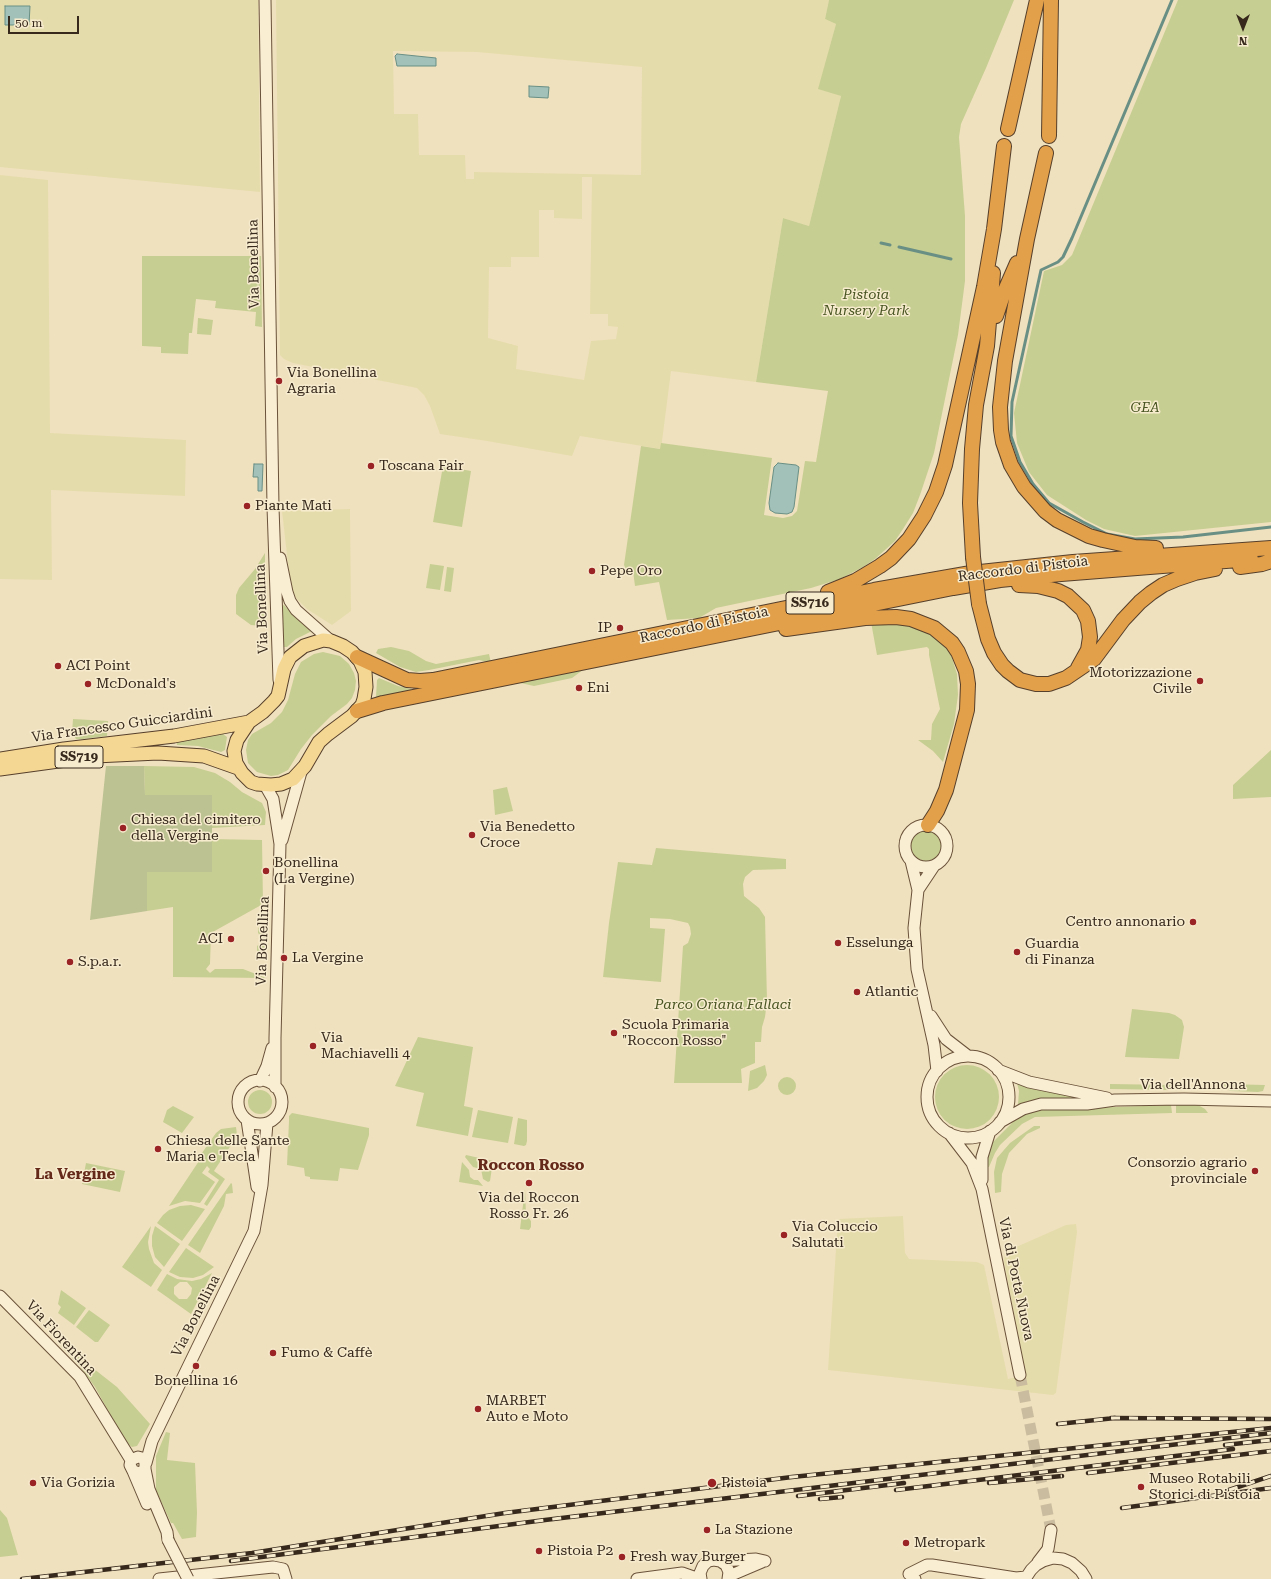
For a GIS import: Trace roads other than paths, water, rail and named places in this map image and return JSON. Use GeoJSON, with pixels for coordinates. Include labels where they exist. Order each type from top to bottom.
{"type":"FeatureCollection","features":[{"type":"Feature","properties":{"kind":"highway"},"geometry":{"type":"LineString","coordinates":[[1008,129],[1037,0]]}},
{"type":"Feature","properties":{"kind":"highway"},"geometry":{"type":"LineString","coordinates":[[1048,136],[1051,0]]}},
{"type":"Feature","properties":{"kind":"highway"},"geometry":{"type":"LineString","coordinates":[[770,612],[797,600],[841,588],[874,570],[891,558],[901,548],[909,539],[924,516],[936,492],[945,465],[984,287],[994,229],[1004,146]]}},
{"type":"Feature","properties":{"kind":"highway"},"geometry":{"type":"LineString","coordinates":[[1046,153],[1027,238],[1007,346],[1000,407],[1001,430],[1007,455],[1016,475],[1033,498],[1045,511],[1071,528],[1089,536],[1135,547],[1181,549],[1205,552]]}},
{"type":"Feature","properties":{"kind":"highway"},"geometry":{"type":"LineString","coordinates":[[994,229],[992,292],[987,346],[976,405],[972,449],[970,503],[973,557],[982,623],[990,646],[1008,671],[1014,676],[1028,683],[1049,684],[1060,681],[1094,659],[1123,620],[1140,602],[1163,585],[1195,573],[1262,564],[1271,561]]}},
{"type":"Feature","properties":{"kind":"highway"},"geometry":{"type":"LineString","coordinates":[[987,346],[1003,295],[1027,238]]}},
{"type":"Feature","properties":{"kind":"highway","name":"Raccordo di Pistoia"},"geometry":{"type":"LineString","coordinates":[[357,657],[407,680],[420,682],[874,590],[971,573],[1058,564],[1271,548]]}},
{"type":"Feature","properties":{"kind":"highway","name":"Raccordo di Pistoia"},"geometry":{"type":"LineString","coordinates":[[358,711],[384,703],[700,638],[1000,580],[1271,557]]}},
{"type":"Feature","properties":{"kind":"highway"},"geometry":{"type":"LineString","coordinates":[[953,588],[1028,585],[1053,589],[1068,596],[1083,610],[1089,628],[1089,644],[1077,670]]}},
{"type":"Feature","properties":{"kind":"highway"},"geometry":{"type":"LineString","coordinates":[[700,638],[773,632],[885,617],[911,619],[934,628],[946,637],[958,652],[962,661],[968,684],[968,697],[965,720],[946,790],[937,811],[928,826]]}},
{"type":"Feature","properties":{"kind":"main road","name":"Via Bonellina"},"geometry":{"type":"LineString","coordinates":[[265,0],[274,528],[280,689]]}},
{"type":"Feature","properties":{"kind":"main road","name":"Via Bonellina"},"geometry":{"type":"LineString","coordinates":[[274,528],[286,592],[290,601],[296,610],[331,641]]}},
{"type":"Feature","properties":{"kind":"main road"},"geometry":{"type":"LineString","coordinates":[[322,640],[331,641],[343,646],[357,657],[365,672],[366,687],[364,699],[358,711],[319,742],[301,772],[294,779],[285,783],[265,785],[252,782],[244,775],[238,768],[235,757],[235,745],[239,735],[249,722],[269,708],[278,696],[287,663],[294,653],[310,644],[322,640]]}},
{"type":"Feature","properties":{"kind":"main road","name":"Via Francesco Guicciardini"},"geometry":{"type":"LineString","coordinates":[[0,759],[64,749],[174,736],[249,722]]}},
{"type":"Feature","properties":{"kind":"main road","name":"Via Francesco Guicciardini"},"geometry":{"type":"LineString","coordinates":[[0,769],[95,756],[158,752],[204,756],[238,768]]}},
{"type":"Feature","properties":{"kind":"main road","name":"Via Bonellina"},"geometry":{"type":"LineString","coordinates":[[280,844],[301,772]]}},
{"type":"Feature","properties":{"kind":"main road","name":"Via Bonellina"},"geometry":{"type":"LineString","coordinates":[[137,1465],[152,1442],[252,1237],[257,1222],[262,1185],[267,1123],[276,1116],[282,1106],[281,1096],[275,1087],[280,844],[273,799],[265,785]]}},
{"type":"Feature","properties":{"kind":"main road"},"geometry":{"type":"LineString","coordinates":[[918,890],[934,866],[945,856],[947,849],[947,842],[944,836],[939,830],[928,826],[916,828],[908,836],[905,849],[911,861],[918,890],[915,910],[914,943],[917,969],[934,1045],[937,1071]]}},
{"type":"Feature","properties":{"kind":"main road"},"geometry":{"type":"LineString","coordinates":[[911,861],[923,867],[934,866]]}},
{"type":"Feature","properties":{"kind":"main road"},"geometry":{"type":"LineString","coordinates":[[926,1008],[946,1039],[968,1056]]}},
{"type":"Feature","properties":{"kind":"main road","name":"Via Bonellina"},"geometry":{"type":"LineString","coordinates":[[259,1202],[248,1120],[240,1110],[239,1096],[243,1089],[249,1084],[260,1081],[269,1061],[275,1038]]}},
{"type":"Feature","properties":{"kind":"main road","name":"Via dell'Annona"},"geometry":{"type":"LineString","coordinates":[[1115,1100],[1030,1082],[998,1069],[984,1060],[968,1056],[950,1060],[937,1071],[929,1086],[927,1095],[928,1105],[934,1120],[949,1133],[961,1137],[979,1136],[990,1131],[1000,1122],[1017,1111],[1034,1105],[1087,1104],[1115,1100],[1184,1099],[1271,1101]]}},
{"type":"Feature","properties":{"kind":"main road","name":"Via dell'Annona"},"geometry":{"type":"LineString","coordinates":[[998,1069],[1004,1078],[1008,1095],[1007,1109],[1000,1122]]}},
{"type":"Feature","properties":{"kind":"main road"},"geometry":{"type":"LineString","coordinates":[[260,1081],[270,1083],[275,1087]]}},
{"type":"Feature","properties":{"kind":"main road"},"geometry":{"type":"LineString","coordinates":[[248,1120],[255,1123],[267,1123]]}},
{"type":"Feature","properties":{"kind":"main road","name":"Via di Porta Nuova"},"geometry":{"type":"LineString","coordinates":[[982,1189],[982,1157],[990,1131]]}},
{"type":"Feature","properties":{"kind":"main road","name":"Via di Porta Nuova"},"geometry":{"type":"LineString","coordinates":[[949,1133],[972,1164],[982,1189],[1020,1375]]}},
{"type":"Feature","properties":{"kind":"main road","name":"Via Fiorentina"},"geometry":{"type":"LineString","coordinates":[[0,1296],[46,1340],[80,1377],[108,1424],[137,1465],[167,1532],[168,1540],[188,1579]]}},
{"type":"Feature","properties":{"kind":"main road"},"geometry":{"type":"LineString","coordinates":[[915,1579],[909,1574],[932,1564],[1016,1578],[1026,1578],[1048,1549],[1051,1530],[1056,1547],[1070,1562],[1081,1570],[1086,1579]]}},
{"type":"Feature","properties":{"kind":"main road"},"geometry":{"type":"LineString","coordinates":[[1034,1566],[1051,1558],[1061,1558],[1070,1562]]}},
{"type":"Feature","properties":{"kind":"main road"},"geometry":{"type":"LineString","coordinates":[[637,1579],[682,1573],[700,1579],[701,1569],[705,1563],[712,1560],[758,1559],[765,1561],[729,1578],[728,1568],[724,1563],[719,1561]]}},
{"type":"Feature","properties":{"kind":"main road"},"geometry":{"type":"LineString","coordinates":[[159,1579],[273,1567],[281,1568],[285,1572],[286,1579]]}},
{"type":"Feature","properties":{"kind":"water"},"geometry":{"type":"Polygon","coordinates":[[[5,6],[30,6],[29,25],[5,25],[5,6]]]}},
{"type":"Feature","properties":{"kind":"water"},"geometry":{"type":"Polygon","coordinates":[[[397,54],[436,58],[436,66],[397,66],[395,56],[397,54]]]}},
{"type":"Feature","properties":{"kind":"water"},"geometry":{"type":"Polygon","coordinates":[[[529,86],[549,87],[548,98],[529,97],[529,86]]]}},
{"type":"Feature","properties":{"kind":"water"},"geometry":{"type":"Polygon","coordinates":[[[778,463],[796,465],[799,467],[794,507],[792,512],[787,514],[775,513],[770,510],[769,503],[774,467],[778,463]]]}},
{"type":"Feature","properties":{"kind":"water"},"geometry":{"type":"Polygon","coordinates":[[[254,464],[263,464],[262,491],[258,491],[258,477],[253,477],[254,464]]]}},
{"type":"Feature","properties":{"kind":"waterway"},"geometry":{"type":"LineString","coordinates":[[1172,0],[1063,257],[1058,262],[1041,270],[1012,402],[1011,436],[1020,462],[1033,484],[1049,503],[1107,534],[1135,539],[1183,537],[1271,527]]}},
{"type":"Feature","properties":{"kind":"waterway"},"geometry":{"type":"LineString","coordinates":[[881,243],[890,245]]}},
{"type":"Feature","properties":{"kind":"waterway"},"geometry":{"type":"LineString","coordinates":[[899,247],[951,259]]}},
{"type":"Feature","properties":{"kind":"tunnel"},"geometry":{"type":"LineString","coordinates":[[1020,1375],[1051,1530]]}},
{"type":"Feature","properties":{"kind":"railway"},"geometry":{"type":"LineString","coordinates":[[1111,1418],[1271,1419]]}},
{"type":"Feature","properties":{"kind":"railway"},"geometry":{"type":"LineString","coordinates":[[1058,1424],[1115,1418]]}},
{"type":"Feature","properties":{"kind":"railway"},"geometry":{"type":"LineString","coordinates":[[22,1579],[252,1553],[505,1513],[792,1477],[1271,1428]]}},
{"type":"Feature","properties":{"kind":"railway"},"geometry":{"type":"LineString","coordinates":[[231,1561],[545,1520],[1271,1433]]}},
{"type":"Feature","properties":{"kind":"railway"},"geometry":{"type":"LineString","coordinates":[[1225,1445],[1271,1440]]}},
{"type":"Feature","properties":{"kind":"railway"},"geometry":{"type":"LineString","coordinates":[[896,1490],[1233,1449]]}},
{"type":"Feature","properties":{"kind":"railway"},"geometry":{"type":"LineString","coordinates":[[1088,1473],[1271,1451]]}},
{"type":"Feature","properties":{"kind":"railway"},"geometry":{"type":"LineString","coordinates":[[989,1483],[1062,1476]]}},
{"type":"Feature","properties":{"kind":"railway"},"geometry":{"type":"LineString","coordinates":[[1229,1490],[1271,1476]]}},
{"type":"Feature","properties":{"kind":"railway"},"geometry":{"type":"LineString","coordinates":[[798,1496],[904,1483]]}},
{"type":"Feature","properties":{"kind":"railway"},"geometry":{"type":"LineString","coordinates":[[1122,1508],[1271,1488]]}},
{"type":"Feature","properties":{"kind":"railway"},"geometry":{"type":"LineString","coordinates":[[820,1499],[842,1497]]}},
{"type":"Feature","properties":{"kind":"place","name":"Via Bonellina Agraria"},"geometry":{"type":"Point","coordinates":[279,381]}},
{"type":"Feature","properties":{"kind":"place","name":"Toscana Fair"},"geometry":{"type":"Point","coordinates":[371,466]}},
{"type":"Feature","properties":{"kind":"place","name":"Piante Mati"},"geometry":{"type":"Point","coordinates":[247,506]}},
{"type":"Feature","properties":{"kind":"place","name":"Pepe Oro"},"geometry":{"type":"Point","coordinates":[592,571]}},
{"type":"Feature","properties":{"kind":"place","name":"IP"},"geometry":{"type":"Point","coordinates":[620,628]}},
{"type":"Feature","properties":{"kind":"place","name":"ACI Point"},"geometry":{"type":"Point","coordinates":[58,666]}},
{"type":"Feature","properties":{"kind":"place","name":"Motorizzazione Civile"},"geometry":{"type":"Point","coordinates":[1200,681]}},
{"type":"Feature","properties":{"kind":"place","name":"McDonald's"},"geometry":{"type":"Point","coordinates":[88,684]}},
{"type":"Feature","properties":{"kind":"place","name":"Eni"},"geometry":{"type":"Point","coordinates":[579,688]}},
{"type":"Feature","properties":{"kind":"place","name":"Chiesa del cimitero della Vergine"},"geometry":{"type":"Point","coordinates":[123,828]}},
{"type":"Feature","properties":{"kind":"place","name":"Via Benedetto Croce"},"geometry":{"type":"Point","coordinates":[472,835]}},
{"type":"Feature","properties":{"kind":"place","name":"Bonellina (La Vergine)"},"geometry":{"type":"Point","coordinates":[266,871]}},
{"type":"Feature","properties":{"kind":"place","name":"Centro annonario"},"geometry":{"type":"Point","coordinates":[1193,922]}},
{"type":"Feature","properties":{"kind":"place","name":"ACI"},"geometry":{"type":"Point","coordinates":[231,939]}},
{"type":"Feature","properties":{"kind":"place","name":"Esselunga"},"geometry":{"type":"Point","coordinates":[838,943]}},
{"type":"Feature","properties":{"kind":"place","name":"Guardia di Finanza"},"geometry":{"type":"Point","coordinates":[1017,952]}},
{"type":"Feature","properties":{"kind":"place","name":"La Vergine"},"geometry":{"type":"Point","coordinates":[284,958]}},
{"type":"Feature","properties":{"kind":"place","name":"S.p.a.r."},"geometry":{"type":"Point","coordinates":[70,962]}},
{"type":"Feature","properties":{"kind":"place","name":"Atlantic"},"geometry":{"type":"Point","coordinates":[857,992]}},
{"type":"Feature","properties":{"kind":"place","name":"Scuola Primaria \"Roccon Rosso\""},"geometry":{"type":"Point","coordinates":[614,1033]}},
{"type":"Feature","properties":{"kind":"place","name":"Via Machiavelli 4"},"geometry":{"type":"Point","coordinates":[313,1046]}},
{"type":"Feature","properties":{"kind":"place","name":"Chiesa delle Sante Maria e Tecla"},"geometry":{"type":"Point","coordinates":[158,1149]}},
{"type":"Feature","properties":{"kind":"place","name":"Consorzio agrario provinciale"},"geometry":{"type":"Point","coordinates":[1255,1171]}},
{"type":"Feature","properties":{"kind":"place","name":"Via del Roccon Rosso Fr. 26"},"geometry":{"type":"Point","coordinates":[529,1183]}},
{"type":"Feature","properties":{"kind":"place","name":"Via Coluccio Salutati"},"geometry":{"type":"Point","coordinates":[784,1235]}},
{"type":"Feature","properties":{"kind":"place","name":"Fumo & Caffè"},"geometry":{"type":"Point","coordinates":[273,1353]}},
{"type":"Feature","properties":{"kind":"place","name":"Bonellina 16"},"geometry":{"type":"Point","coordinates":[196,1366]}},
{"type":"Feature","properties":{"kind":"place","name":"MARBET Auto e Moto"},"geometry":{"type":"Point","coordinates":[478,1409]}},
{"type":"Feature","properties":{"kind":"place","name":"Via Gorizia"},"geometry":{"type":"Point","coordinates":[33,1483]}},
{"type":"Feature","properties":{"kind":"place","name":"Pistoia"},"geometry":{"type":"Point","coordinates":[712,1483]}},
{"type":"Feature","properties":{"kind":"place","name":"Museo Rotabili Storici di Pistoia"},"geometry":{"type":"Point","coordinates":[1141,1487]}},
{"type":"Feature","properties":{"kind":"place","name":"La Stazione"},"geometry":{"type":"Point","coordinates":[707,1530]}},
{"type":"Feature","properties":{"kind":"place","name":"Metropark"},"geometry":{"type":"Point","coordinates":[906,1543]}},
{"type":"Feature","properties":{"kind":"place","name":"Pistoia P2"},"geometry":{"type":"Point","coordinates":[539,1551]}},
{"type":"Feature","properties":{"kind":"place","name":"Fresh way Burger"},"geometry":{"type":"Point","coordinates":[622,1557]}},
{"type":"Feature","properties":{"kind":"district","name":"Roccon Rosso"},"geometry":{"type":"Point","coordinates":[531,1166]}},
{"type":"Feature","properties":{"kind":"district","name":"La Vergine"},"geometry":{"type":"Point","coordinates":[75,1175]}},
{"type":"Feature","properties":{"kind":"park label","name":"Pistoia Nursery Park"},"geometry":{"type":"Point","coordinates":[866,304]}},
{"type":"Feature","properties":{"kind":"park label","name":"GEA"},"geometry":{"type":"Point","coordinates":[1145,408]}},
{"type":"Feature","properties":{"kind":"park label","name":"Parco Oriana Fallaci"},"geometry":{"type":"Point","coordinates":[723,1005]}}]}
